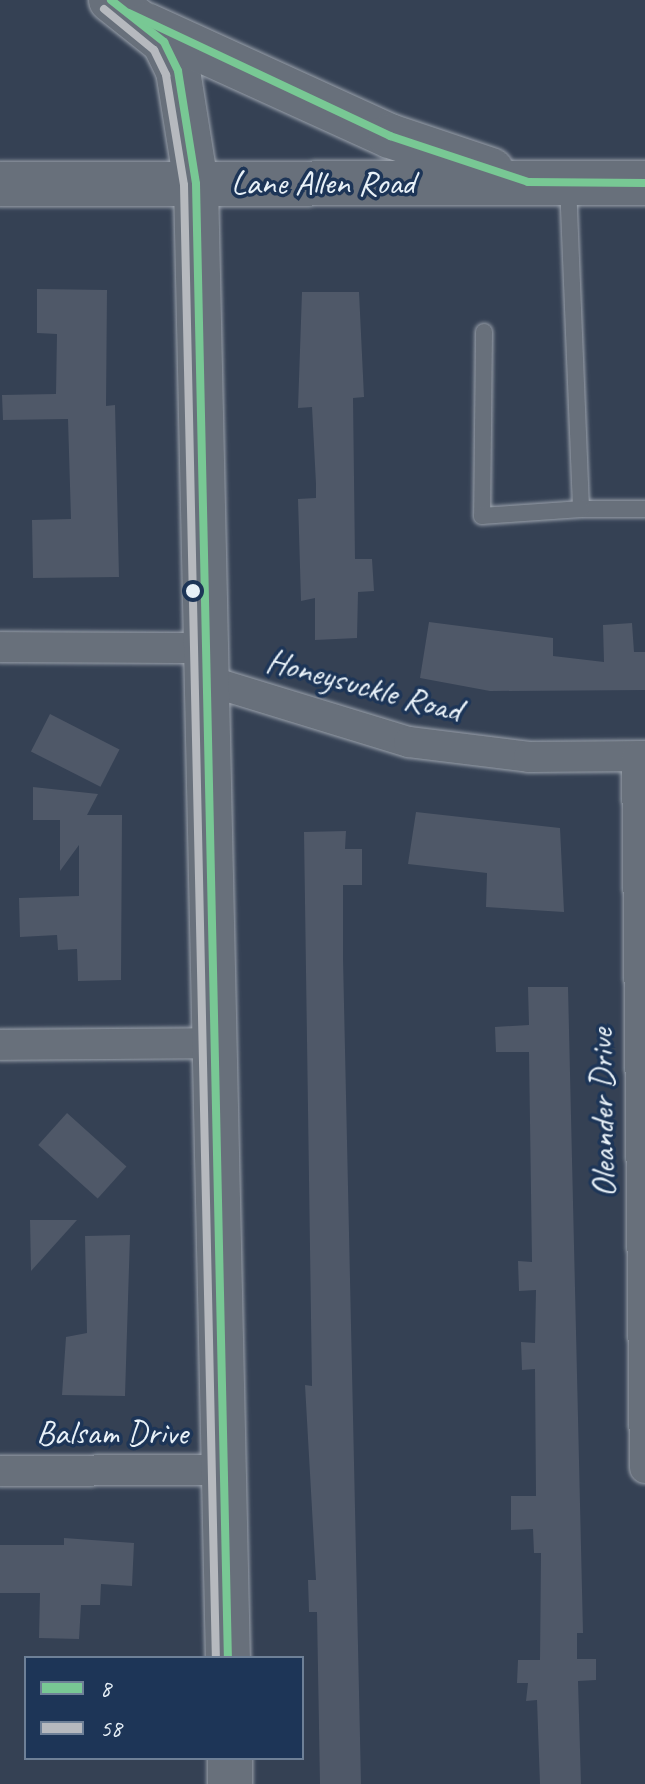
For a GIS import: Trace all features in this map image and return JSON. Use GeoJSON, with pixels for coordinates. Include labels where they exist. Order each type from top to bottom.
{"type":"FeatureCollection","features":[{"type":"Feature","properties":{"kind":"street"},"geometry":{"type":"LineString","coordinates":[[129,12],[390,136],[548,182]]}},
{"type":"Feature","properties":{"kind":"street"},"geometry":{"type":"LineString","coordinates":[[129,12],[164,42],[186,92],[196,184],[219,1043],[228,1656]]}},
{"type":"Feature","properties":{"kind":"street","name":"Lane Allen Road"},"geometry":{"type":"LineString","coordinates":[[0,184],[645,183]]}},
{"type":"Feature","properties":{"kind":"street","name":"Honeysuckle Road"},"geometry":{"type":"LineString","coordinates":[[0,647],[209,665],[409,742],[529,757],[641,756]]}},
{"type":"Feature","properties":{"kind":"street","name":"Oleander Drive"},"geometry":{"type":"LineString","coordinates":[[641,756],[645,1468]]}},
{"type":"Feature","properties":{"kind":"street"},"geometry":{"type":"LineString","coordinates":[[0,1045],[219,1043]]}},
{"type":"Feature","properties":{"kind":"street","name":"Balsam Drive"},"geometry":{"type":"LineString","coordinates":[[0,1471],[224,1470]]}},
{"type":"Feature","properties":{"kind":"street"},"geometry":{"type":"LineString","coordinates":[[230,1760],[230,1784]]}},
{"type":"Feature","properties":{"kind":"lane"},"geometry":{"type":"LineString","coordinates":[[548,182],[581,509]]}},
{"type":"Feature","properties":{"kind":"lane"},"geometry":{"type":"LineString","coordinates":[[484,332],[482,516],[581,509],[645,509]]}},
{"type":"Feature","properties":{"kind":"building"},"geometry":{"type":"Polygon","coordinates":[[[37,289],[107,290],[106,406],[115,405],[119,577],[33,578],[32,520],[71,519],[68,419],[3,420],[2,395],[56,394],[57,334],[37,333],[37,289]]]}},
{"type":"Feature","properties":{"kind":"building"},"geometry":{"type":"Polygon","coordinates":[[[302,292],[359,292],[364,397],[353,398],[355,559],[372,559],[374,591],[358,592],[357,638],[315,640],[315,598],[301,601],[298,499],[316,498],[312,407],[298,408],[302,292]]]}},
{"type":"Feature","properties":{"kind":"building"},"geometry":{"type":"Polygon","coordinates":[[[429,622],[553,638],[553,656],[604,662],[603,625],[632,623],[634,652],[645,652],[645,690],[490,691],[420,678],[429,622]]]}},
{"type":"Feature","properties":{"kind":"building"},"geometry":{"type":"Polygon","coordinates":[[[50,714],[119,749],[100,787],[31,751],[50,714]]]}},
{"type":"Feature","properties":{"kind":"building"},"geometry":{"type":"Polygon","coordinates":[[[33,787],[98,794],[87,815],[122,815],[121,980],[78,981],[77,949],[58,950],[57,935],[20,937],[19,898],[79,896],[79,845],[60,871],[60,820],[33,820],[33,787]]]}},
{"type":"Feature","properties":{"kind":"building"},"geometry":{"type":"Polygon","coordinates":[[[416,812],[560,828],[564,912],[486,907],[487,873],[408,864],[416,812]]]}},
{"type":"Feature","properties":{"kind":"building"},"geometry":{"type":"Polygon","coordinates":[[[346,831],[345,849],[362,849],[362,885],[343,885],[361,1784],[320,1784],[317,1612],[309,1612],[308,1580],[316,1580],[305,1385],[312,1386],[304,832],[346,831]]]}},
{"type":"Feature","properties":{"kind":"building"},"geometry":{"type":"Polygon","coordinates":[[[528,987],[568,987],[583,1633],[577,1633],[577,1659],[596,1659],[596,1680],[578,1681],[581,1784],[540,1784],[537,1700],[526,1701],[528,1683],[517,1683],[518,1660],[540,1660],[541,1553],[534,1553],[533,1529],[511,1530],[511,1496],[536,1496],[535,1369],[522,1370],[521,1342],[535,1343],[536,1290],[519,1291],[518,1261],[532,1262],[529,1052],[496,1052],[495,1027],[529,1025],[528,987]]]}},
{"type":"Feature","properties":{"kind":"building"},"geometry":{"type":"Polygon","coordinates":[[[67,1113],[126,1167],[98,1198],[38,1145],[67,1113]]]}},
{"type":"Feature","properties":{"kind":"building"},"geometry":{"type":"Polygon","coordinates":[[[30,1220],[77,1220],[31,1271],[30,1220]]]}},
{"type":"Feature","properties":{"kind":"building"},"geometry":{"type":"Polygon","coordinates":[[[130,1235],[125,1396],[62,1395],[66,1337],[87,1333],[85,1236],[130,1235]]]}},
{"type":"Feature","properties":{"kind":"building"},"geometry":{"type":"Polygon","coordinates":[[[64,1538],[134,1543],[132,1586],[101,1584],[100,1605],[81,1605],[79,1639],[39,1638],[40,1593],[0,1593],[0,1545],[64,1545],[64,1538]]]}},
{"type":"Feature","properties":{"kind":"transit line","name":"8"},"geometry":{"type":"LineString","coordinates":[[111,0],[164,42],[178,71],[196,184],[228,1656]]}},
{"type":"Feature","properties":{"kind":"transit line","name":"58"},"geometry":{"type":"LineString","coordinates":[[104,9],[154,50],[166,75],[184,185],[216,1656]]}},
{"type":"Feature","properties":{"kind":"transit line","name":"8"},"geometry":{"type":"LineString","coordinates":[[129,13],[390,136],[528,182],[645,183]]}}]}
